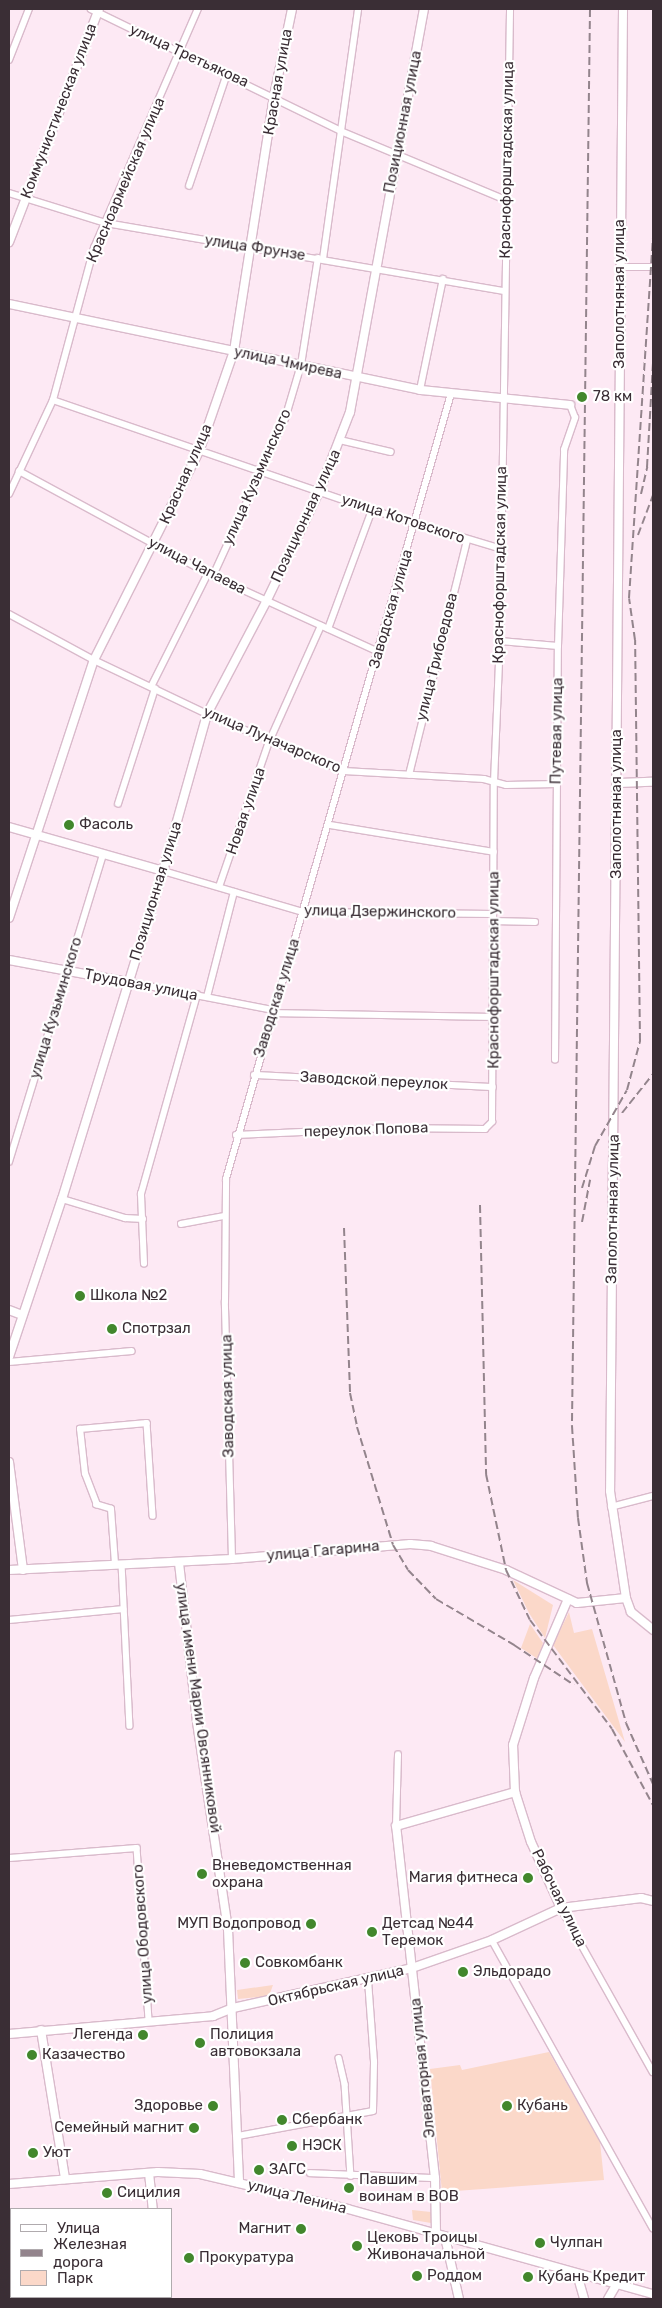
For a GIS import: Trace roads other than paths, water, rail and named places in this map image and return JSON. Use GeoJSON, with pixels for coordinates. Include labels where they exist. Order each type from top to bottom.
{"type":"FeatureCollection","features":[{"type":"Feature","properties":{"kind":"street"},"geometry":{"type":"LineString","coordinates":[[9,60],[29,9]]}},
{"type":"Feature","properties":{"kind":"street","name":"Красноармейская улица"},"geometry":{"type":"LineString","coordinates":[[9,494],[53,400],[77,318],[94,248],[198,9]]}},
{"type":"Feature","properties":{"kind":"street","name":"Красная улица"},"geometry":{"type":"LineString","coordinates":[[9,918],[34,834],[94,660],[154,544],[200,449],[234,351],[252,248],[274,96],[292,9]]}},
{"type":"Feature","properties":{"kind":"street","name":"улица Кузьминского"},"geometry":{"type":"LineString","coordinates":[[118,804],[153,688],[263,471],[285,419],[301,366],[321,258],[358,9]]}},
{"type":"Feature","properties":{"kind":"street","name":"Позиционная улица"},"geometry":{"type":"LineString","coordinates":[[9,1357],[62,1199],[163,871],[207,714],[266,602],[319,492],[340,440],[358,378],[396,156],[424,9]]}},
{"type":"Feature","properties":{"kind":"street","name":"Краснофорштадская улица"},"geometry":{"type":"LineString","coordinates":[[492,1122],[493,1087],[490,1016],[494,782],[500,641],[504,291],[510,9]]}},
{"type":"Feature","properties":{"kind":"street","name":"Заполотняная улица"},"geometry":{"type":"LineString","coordinates":[[622,9],[612,1507],[626,1598]]}},
{"type":"Feature","properties":{"kind":"street","name":"улица Третьякова"},"geometry":{"type":"LineString","coordinates":[[96,10],[274,96],[341,131],[396,156],[506,200]]}},
{"type":"Feature","properties":{"kind":"street","name":"Коммунистическая улица"},"geometry":{"type":"LineString","coordinates":[[9,242],[96,10]]}},
{"type":"Feature","properties":{"kind":"street"},"geometry":{"type":"LineString","coordinates":[[190,186],[228,74]]}},
{"type":"Feature","properties":{"kind":"street","name":"улица Фрунзе"},"geometry":{"type":"LineString","coordinates":[[9,193],[106,223],[377,267],[504,291]]}},
{"type":"Feature","properties":{"kind":"street"},"geometry":{"type":"LineString","coordinates":[[619,267],[653,267]]}},
{"type":"Feature","properties":{"kind":"street"},"geometry":{"type":"LineString","coordinates":[[420,390],[443,279]]}},
{"type":"Feature","properties":{"kind":"street","name":"улица Чмирева"},"geometry":{"type":"LineString","coordinates":[[9,304],[420,390],[570,405]]}},
{"type":"Feature","properties":{"kind":"street","name":"Заводская улица"},"geometry":{"type":"LineString","coordinates":[[232,1559],[224,1216],[226,1179],[236,1135],[330,825],[451,394]]}},
{"type":"Feature","properties":{"kind":"street","name":"улица Котовского"},"geometry":{"type":"LineString","coordinates":[[53,400],[200,449],[372,510],[467,540],[500,548]]}},
{"type":"Feature","properties":{"kind":"street","name":"Путевая улица"},"geometry":{"type":"LineString","coordinates":[[555,1060],[558,646],[564,450],[575,418],[570,405]]}},
{"type":"Feature","properties":{"kind":"street","name":"Позиционная улица"},"geometry":{"type":"LineString","coordinates":[[340,440],[392,452]]}},
{"type":"Feature","properties":{"kind":"street","name":"улица Чапаева"},"geometry":{"type":"LineString","coordinates":[[20,471],[266,602],[379,652]]}},
{"type":"Feature","properties":{"kind":"street"},"geometry":{"type":"LineString","coordinates":[[328,629],[372,510]]}},
{"type":"Feature","properties":{"kind":"street","name":"улица Грибоедова"},"geometry":{"type":"LineString","coordinates":[[408,775],[467,540]]}},
{"type":"Feature","properties":{"kind":"street","name":"улица Луначарского"},"geometry":{"type":"LineString","coordinates":[[9,614],[94,660],[207,714],[270,742],[344,771],[494,782],[557,784]]}},
{"type":"Feature","properties":{"kind":"street","name":"Новая улица"},"geometry":{"type":"LineString","coordinates":[[219,887],[270,742],[321,626]]}},
{"type":"Feature","properties":{"kind":"street"},"geometry":{"type":"LineString","coordinates":[[500,641],[558,646]]}},
{"type":"Feature","properties":{"kind":"street"},"geometry":{"type":"LineString","coordinates":[[617,783],[653,782]]}},
{"type":"Feature","properties":{"kind":"street"},"geometry":{"type":"LineString","coordinates":[[330,825],[494,852]]}},
{"type":"Feature","properties":{"kind":"street","name":"улица Дзержинского"},"geometry":{"type":"LineString","coordinates":[[9,828],[303,912],[493,914]]}},
{"type":"Feature","properties":{"kind":"street","name":"улица Кузьминского"},"geometry":{"type":"LineString","coordinates":[[9,1162],[103,854]]}},
{"type":"Feature","properties":{"kind":"street"},"geometry":{"type":"LineString","coordinates":[[207,997],[234,892]]}},
{"type":"Feature","properties":{"kind":"street"},"geometry":{"type":"LineString","coordinates":[[493,922],[536,922]]}},
{"type":"Feature","properties":{"kind":"street","name":"Трудовая улица"},"geometry":{"type":"LineString","coordinates":[[9,960],[207,997],[272,1012],[490,1016]]}},
{"type":"Feature","properties":{"kind":"street"},"geometry":{"type":"LineString","coordinates":[[144,1264],[141,1194],[198,996]]}},
{"type":"Feature","properties":{"kind":"street","name":"Заводской переулок"},"geometry":{"type":"LineString","coordinates":[[254,1075],[493,1087]]}},
{"type":"Feature","properties":{"kind":"street","name":"переулок Попова"},"geometry":{"type":"LineString","coordinates":[[236,1135],[390,1128],[485,1128],[492,1122]]}},
{"type":"Feature","properties":{"kind":"street"},"geometry":{"type":"LineString","coordinates":[[62,1199],[125,1218],[143,1219]]}},
{"type":"Feature","properties":{"kind":"street"},"geometry":{"type":"LineString","coordinates":[[181,1224],[224,1216]]}},
{"type":"Feature","properties":{"kind":"street"},"geometry":{"type":"LineString","coordinates":[[9,1310],[22,1315]]}},
{"type":"Feature","properties":{"kind":"street"},"geometry":{"type":"LineString","coordinates":[[9,1362],[132,1351]]}},
{"type":"Feature","properties":{"kind":"street"},"geometry":{"type":"LineString","coordinates":[[130,1726],[124,1609],[111,1509],[97,1505],[86,1474],[80,1429],[147,1422],[154,1516]]}},
{"type":"Feature","properties":{"kind":"street"},"geometry":{"type":"LineString","coordinates":[[9,1462],[23,1570]]}},
{"type":"Feature","properties":{"kind":"street"},"geometry":{"type":"LineString","coordinates":[[612,1507],[653,1496]]}},
{"type":"Feature","properties":{"kind":"street","name":"улица Гагарина"},"geometry":{"type":"LineString","coordinates":[[9,1570],[179,1563],[393,1545],[431,1546],[506,1570],[568,1599],[592,1603],[626,1598]]}},
{"type":"Feature","properties":{"kind":"street","name":"улица имени Марии Овсянниковой"},"geometry":{"type":"LineString","coordinates":[[179,1563],[198,1722],[228,1929],[233,2008],[239,2183]]}},
{"type":"Feature","properties":{"kind":"street"},"geometry":{"type":"LineString","coordinates":[[626,1598],[631,1612],[653,1630]]}},
{"type":"Feature","properties":{"kind":"street","name":"Рабочая улица"},"geometry":{"type":"LineString","coordinates":[[568,1599],[534,1678],[512,1744],[515,1792],[531,1842],[561,1908],[653,2072]]}},
{"type":"Feature","properties":{"kind":"street"},"geometry":{"type":"LineString","coordinates":[[9,1620],[124,1609]]}},
{"type":"Feature","properties":{"kind":"street","name":"Элеваторная улица"},"geometry":{"type":"LineString","coordinates":[[398,1755],[396,1826],[435,2178],[436,2233]]}},
{"type":"Feature","properties":{"kind":"street"},"geometry":{"type":"LineString","coordinates":[[396,1826],[515,1792]]}},
{"type":"Feature","properties":{"kind":"street","name":"улица Ободовского"},"geometry":{"type":"LineString","coordinates":[[9,1858],[137,1848],[149,2020]]}},
{"type":"Feature","properties":{"kind":"street","name":"Октябрьская улица"},"geometry":{"type":"LineString","coordinates":[[9,2034],[149,2020],[213,2016],[233,2008],[368,1980],[412,1968],[492,1940],[561,1908],[641,1898],[653,1901]]}},
{"type":"Feature","properties":{"kind":"street"},"geometry":{"type":"LineString","coordinates":[[492,1940],[653,2228]]}},
{"type":"Feature","properties":{"kind":"street"},"geometry":{"type":"LineString","coordinates":[[238,2136],[373,2111],[374,2062],[368,1980]]}},
{"type":"Feature","properties":{"kind":"street"},"geometry":{"type":"LineString","coordinates":[[41,2030],[65,2179]]}},
{"type":"Feature","properties":{"kind":"street"},"geometry":{"type":"LineString","coordinates":[[339,2058],[348,2115],[351,2176]]}},
{"type":"Feature","properties":{"kind":"street"},"geometry":{"type":"LineString","coordinates":[[149,2173],[154,2208]]}},
{"type":"Feature","properties":{"kind":"street","name":"улица Ленина"},"geometry":{"type":"LineString","coordinates":[[9,2184],[149,2173],[200,2174],[436,2233],[616,2285]]}},
{"type":"Feature","properties":{"kind":"street"},"geometry":{"type":"LineString","coordinates":[[310,2173],[435,2178]]}},
{"type":"Feature","properties":{"kind":"street"},"geometry":{"type":"LineString","coordinates":[[445,2237],[459,2299]]}},
{"type":"Feature","properties":{"kind":"street"},"geometry":{"type":"LineString","coordinates":[[577,2274],[584,2299]]}},
{"type":"Feature","properties":{"kind":"street"},"geometry":{"type":"LineString","coordinates":[[608,2299],[616,2285],[653,2294]]}},
{"type":"Feature","properties":{"kind":"street"},"geometry":{"type":"LineString","coordinates":[[581,2286],[590,2299]]}},
{"type":"Feature","properties":{"kind":"railway"},"geometry":{"type":"LineString","coordinates":[[590,9],[572,1426],[578,1518],[587,1583],[626,1723],[653,1784]]}},
{"type":"Feature","properties":{"kind":"railway"},"geometry":{"type":"LineString","coordinates":[[582,1188],[595,1146],[627,1090],[640,1041],[635,640],[629,598],[653,239]]}},
{"type":"Feature","properties":{"kind":"railway"},"geometry":{"type":"LineString","coordinates":[[641,494],[647,467],[653,363]]}},
{"type":"Feature","properties":{"kind":"railway"},"geometry":{"type":"LineString","coordinates":[[638,535],[653,495]]}},
{"type":"Feature","properties":{"kind":"railway"},"geometry":{"type":"LineString","coordinates":[[622,1113],[653,1074]]}},
{"type":"Feature","properties":{"kind":"railway"},"geometry":{"type":"LineString","coordinates":[[582,1222],[590,1180]]}},
{"type":"Feature","properties":{"kind":"railway"},"geometry":{"type":"LineString","coordinates":[[480,1205],[486,1474],[506,1570],[530,1620],[612,1729],[653,1805]]}},
{"type":"Feature","properties":{"kind":"railway"},"geometry":{"type":"LineString","coordinates":[[344,1228],[350,1393],[357,1427],[393,1545],[408,1570],[436,1599],[514,1645],[574,1685]]}},
{"type":"Feature","properties":{"kind":"place","name":"78 км"},"geometry":{"type":"Point","coordinates":[582,397]}},
{"type":"Feature","properties":{"kind":"place","name":"Фасоль"},"geometry":{"type":"Point","coordinates":[69,825]}},
{"type":"Feature","properties":{"kind":"place","name":"Школа №2"},"geometry":{"type":"Point","coordinates":[80,1296]}},
{"type":"Feature","properties":{"kind":"place","name":"Спотрзал"},"geometry":{"type":"Point","coordinates":[112,1329]}},
{"type":"Feature","properties":{"kind":"place","name":"Вневедомственная охрана"},"geometry":{"type":"Point","coordinates":[202,1874]}},
{"type":"Feature","properties":{"kind":"place","name":"Магия фитнеса"},"geometry":{"type":"Point","coordinates":[528,1878]}},
{"type":"Feature","properties":{"kind":"place","name":"МУП Водопровод"},"geometry":{"type":"Point","coordinates":[311,1924]}},
{"type":"Feature","properties":{"kind":"place","name":"Детсад №44 Теремок"},"geometry":{"type":"Point","coordinates":[372,1932]}},
{"type":"Feature","properties":{"kind":"place","name":"Совкомбанк"},"geometry":{"type":"Point","coordinates":[245,1963]}},
{"type":"Feature","properties":{"kind":"place","name":"Эльдорадо"},"geometry":{"type":"Point","coordinates":[463,1972]}},
{"type":"Feature","properties":{"kind":"place","name":"Легенда"},"geometry":{"type":"Point","coordinates":[143,2035]}},
{"type":"Feature","properties":{"kind":"place","name":"Полиция автовокзала"},"geometry":{"type":"Point","coordinates":[200,2043]}},
{"type":"Feature","properties":{"kind":"place","name":"Казачество"},"geometry":{"type":"Point","coordinates":[32,2055]}},
{"type":"Feature","properties":{"kind":"place","name":"Здоровье"},"geometry":{"type":"Point","coordinates":[213,2106]}},
{"type":"Feature","properties":{"kind":"place","name":"Кубань"},"geometry":{"type":"Point","coordinates":[507,2106]}},
{"type":"Feature","properties":{"kind":"place","name":"Сбербанк"},"geometry":{"type":"Point","coordinates":[282,2120]}},
{"type":"Feature","properties":{"kind":"place","name":"Семейный магнит"},"geometry":{"type":"Point","coordinates":[194,2128]}},
{"type":"Feature","properties":{"kind":"place","name":"НЭСК"},"geometry":{"type":"Point","coordinates":[292,2146]}},
{"type":"Feature","properties":{"kind":"place","name":"Уют"},"geometry":{"type":"Point","coordinates":[33,2153]}},
{"type":"Feature","properties":{"kind":"place","name":"ЗАГС"},"geometry":{"type":"Point","coordinates":[259,2170]}},
{"type":"Feature","properties":{"kind":"place","name":"Павшим воинам в ВОВ"},"geometry":{"type":"Point","coordinates":[349,2188]}},
{"type":"Feature","properties":{"kind":"place","name":"Сицилия"},"geometry":{"type":"Point","coordinates":[107,2193]}},
{"type":"Feature","properties":{"kind":"place","name":"Магнит"},"geometry":{"type":"Point","coordinates":[301,2229]}},
{"type":"Feature","properties":{"kind":"place","name":"Чулпан"},"geometry":{"type":"Point","coordinates":[540,2243]}},
{"type":"Feature","properties":{"kind":"place","name":"Цековь Троицы Живоначальной"},"geometry":{"type":"Point","coordinates":[357,2246]}},
{"type":"Feature","properties":{"kind":"place","name":"Прокуратура"},"geometry":{"type":"Point","coordinates":[189,2258]}},
{"type":"Feature","properties":{"kind":"place","name":"Роддом"},"geometry":{"type":"Point","coordinates":[417,2276]}},
{"type":"Feature","properties":{"kind":"place","name":"Кубань Кредит"},"geometry":{"type":"Point","coordinates":[528,2277]}}]}
